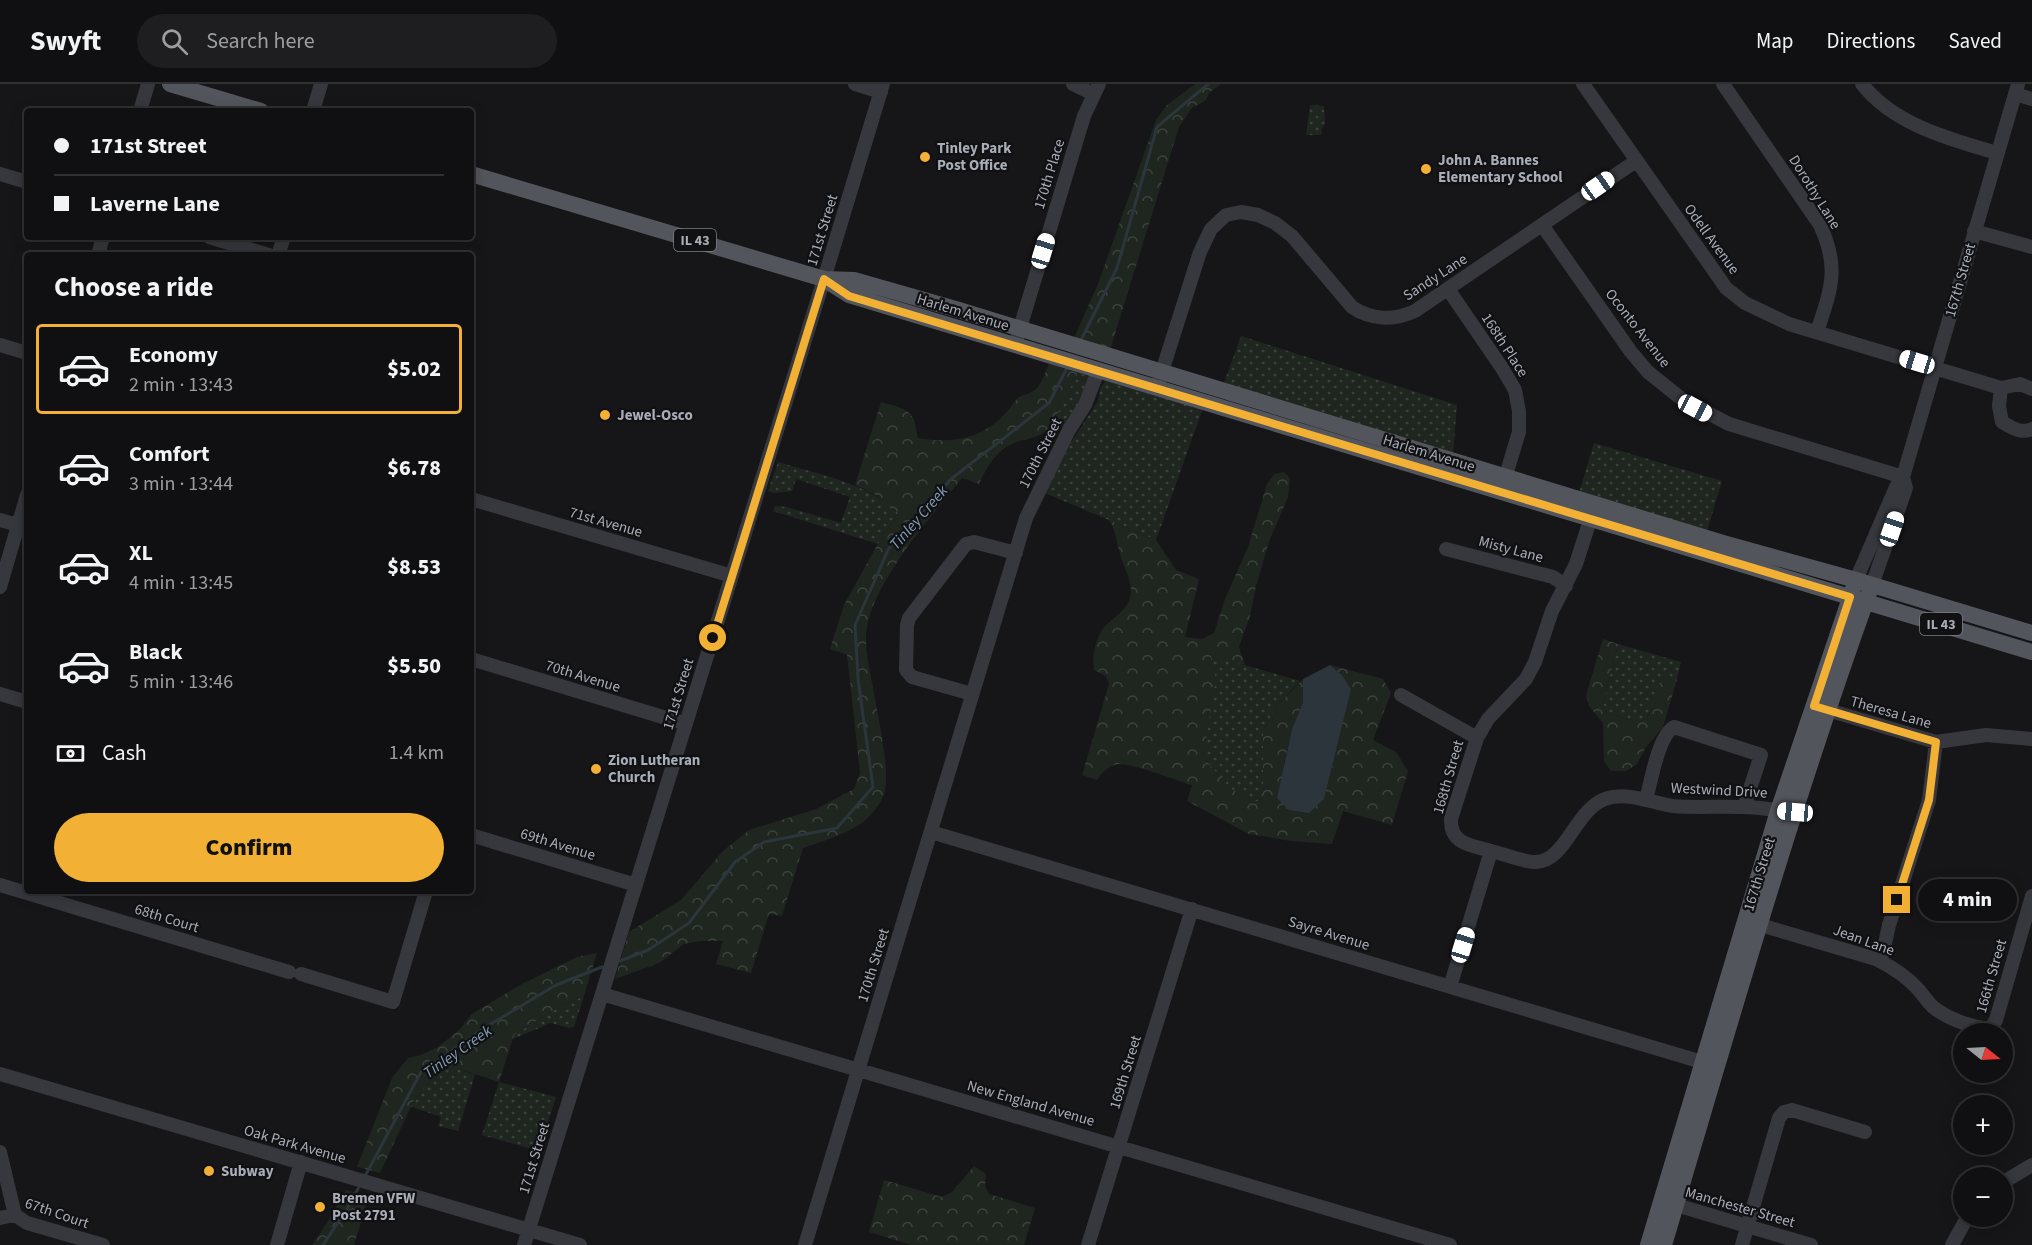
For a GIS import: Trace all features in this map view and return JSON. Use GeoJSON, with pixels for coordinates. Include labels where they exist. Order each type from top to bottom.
{"type":"FeatureCollection","features":[{"type":"Feature","properties":{"kind":"main road"},"geometry":{"type":"LineString","coordinates":[[180,85],[252,108]]}},
{"type":"Feature","properties":{"kind":"main road","name":"Harlem Avenue"},"geometry":{"type":"LineString","coordinates":[[474,175],[824,279],[854,280],[1506,476],[1592,512],[1858,599],[2032,652]]}},
{"type":"Feature","properties":{"kind":"main road","name":"Harlem Avenue"},"geometry":{"type":"LineString","coordinates":[[824,279],[849,296],[1501,493],[1726,544],[1864,582],[2032,633]]}},
{"type":"Feature","properties":{"kind":"main road","name":"167th Street"},"geometry":{"type":"LineString","coordinates":[[1648,1245],[1668,1203],[1787,811],[1864,582]]}},
{"type":"Feature","properties":{"kind":"main road","name":"167th Street"},"geometry":{"type":"LineString","coordinates":[[1664,1245],[1668,1203]]}},
{"type":"Feature","properties":{"kind":"street"},"geometry":{"type":"LineString","coordinates":[[141,108],[148,84]]}},
{"type":"Feature","properties":{"kind":"street"},"geometry":{"type":"LineString","coordinates":[[315,108],[321,84]]}},
{"type":"Feature","properties":{"kind":"street"},"geometry":{"type":"LineString","coordinates":[[855,84],[882,88]]}},
{"type":"Feature","properties":{"kind":"street"},"geometry":{"type":"LineString","coordinates":[[1073,84],[1096,89]]}},
{"type":"Feature","properties":{"kind":"street","name":"Odell Avenue"},"geometry":{"type":"LineString","coordinates":[[1583,84],[1717,275],[1731,292],[1758,311],[1790,324],[2001,388],[2020,384],[2032,389]]}},
{"type":"Feature","properties":{"kind":"street","name":"Dorothy Lane"},"geometry":{"type":"LineString","coordinates":[[1723,84],[1820,225],[1826,239],[1833,265],[1832,279],[1817,332]]}},
{"type":"Feature","properties":{"kind":"street"},"geometry":{"type":"LineString","coordinates":[[1862,84],[1880,104],[1893,113],[1938,135],[1997,153]]}},
{"type":"Feature","properties":{"kind":"street","name":"171st Street"},"geometry":{"type":"LineString","coordinates":[[524,1245],[882,88]]}},
{"type":"Feature","properties":{"kind":"street","name":"170th Place"},"geometry":{"type":"LineString","coordinates":[[1014,346],[1083,116],[1096,89]]}},
{"type":"Feature","properties":{"kind":"street"},"geometry":{"type":"LineString","coordinates":[[2016,89],[2032,99]]}},
{"type":"Feature","properties":{"kind":"street","name":"167th Street"},"geometry":{"type":"LineString","coordinates":[[1864,582],[1906,488],[1903,477],[2016,89]]}},
{"type":"Feature","properties":{"kind":"street","name":"Sandy Lane"},"geometry":{"type":"LineString","coordinates":[[1157,389],[1200,252],[1223,209],[1258,215],[1275,223],[1292,236],[1352,307],[1364,315],[1395,318],[1407,315],[1448,290],[1636,161]]}},
{"type":"Feature","properties":{"kind":"street"},"geometry":{"type":"LineString","coordinates":[[0,174],[24,181]]}},
{"type":"Feature","properties":{"kind":"street","name":"Oconto Avenue"},"geometry":{"type":"LineString","coordinates":[[1542,225],[1631,352],[1654,378],[1683,400],[1715,418],[1741,428],[1903,477]]}},
{"type":"Feature","properties":{"kind":"street"},"geometry":{"type":"LineString","coordinates":[[1974,231],[2032,248]]}},
{"type":"Feature","properties":{"kind":"street"},"geometry":{"type":"LineString","coordinates":[[219,240],[259,252]]}},
{"type":"Feature","properties":{"kind":"street","name":"168th Place"},"geometry":{"type":"LineString","coordinates":[[1448,290],[1515,390],[1519,411],[1519,432],[1501,493]]}},
{"type":"Feature","properties":{"kind":"street"},"geometry":{"type":"LineString","coordinates":[[0,345],[24,352]]}},
{"type":"Feature","properties":{"kind":"street","name":"170th Street"},"geometry":{"type":"LineString","coordinates":[[805,1245],[1026,518],[1069,430],[1085,405],[1098,371]]}},
{"type":"Feature","properties":{"kind":"street"},"geometry":{"type":"LineString","coordinates":[[2001,388],[1999,406],[2002,422],[2015,430],[2026,432],[2032,429]]}},
{"type":"Feature","properties":{"kind":"street","name":"71st Avenue"},"geometry":{"type":"LineString","coordinates":[[474,500],[732,576]]}},
{"type":"Feature","properties":{"kind":"street","name":"168th Street"},"geometry":{"type":"LineString","coordinates":[[1491,850],[1462,842],[1454,836],[1451,819],[1477,738],[1488,719],[1526,679],[1535,662],[1552,611],[1576,564],[1592,512]]}},
{"type":"Feature","properties":{"kind":"street"},"geometry":{"type":"LineString","coordinates":[[0,520],[23,526],[0,587]]}},
{"type":"Feature","properties":{"kind":"street"},"geometry":{"type":"LineString","coordinates":[[972,694],[912,677],[906,670],[909,618],[966,544],[974,542],[1016,553]]}},
{"type":"Feature","properties":{"kind":"street","name":"Misty Lane"},"geometry":{"type":"LineString","coordinates":[[1446,549],[1553,578],[1566,586]]}},
{"type":"Feature","properties":{"kind":"street","name":"70th Avenue"},"geometry":{"type":"LineString","coordinates":[[474,660],[686,724]]}},
{"type":"Feature","properties":{"kind":"street"},"geometry":{"type":"LineString","coordinates":[[0,694],[24,701]]}},
{"type":"Feature","properties":{"kind":"street"},"geometry":{"type":"LineString","coordinates":[[1401,695],[1477,738]]}},
{"type":"Feature","properties":{"kind":"street","name":"Theresa Lane"},"geometry":{"type":"LineString","coordinates":[[1820,708],[1936,742],[1986,735],[2032,739]]}},
{"type":"Feature","properties":{"kind":"street"},"geometry":{"type":"LineString","coordinates":[[1646,800],[1663,738],[1670,728],[1674,727],[1761,755],[1744,807]]}},
{"type":"Feature","properties":{"kind":"street"},"geometry":{"type":"LineString","coordinates":[[1876,959],[1883,953],[1889,925],[1929,800],[1936,742]]}},
{"type":"Feature","properties":{"kind":"street","name":"Westwind Drive"},"geometry":{"type":"LineString","coordinates":[[1491,850],[1530,862],[1548,860],[1555,854],[1583,814],[1605,799],[1620,796],[1676,806],[1744,807],[1787,811]]}},
{"type":"Feature","properties":{"kind":"street","name":"Sayre Avenue"},"geometry":{"type":"LineString","coordinates":[[931,831],[1710,1065]]}},
{"type":"Feature","properties":{"kind":"street","name":"69th Avenue"},"geometry":{"type":"LineString","coordinates":[[474,836],[636,885]]}},
{"type":"Feature","properties":{"kind":"street"},"geometry":{"type":"LineString","coordinates":[[1450,987],[1491,850]]}},
{"type":"Feature","properties":{"kind":"street","name":"68th Court"},"geometry":{"type":"LineString","coordinates":[[0,885],[24,892]]}},
{"type":"Feature","properties":{"kind":"street","name":"68th Court"},"geometry":{"type":"LineString","coordinates":[[30,894],[393,1002],[425,894]]}},
{"type":"Feature","properties":{"kind":"street","name":"166th Street"},"geometry":{"type":"LineString","coordinates":[[1994,1023],[2032,896]]}},
{"type":"Feature","properties":{"kind":"street","name":"169th Street"},"geometry":{"type":"LineString","coordinates":[[1088,1245],[1192,909]]}},
{"type":"Feature","properties":{"kind":"street","name":"Jean Lane"},"geometry":{"type":"LineString","coordinates":[[1752,923],[1876,959],[1892,967],[1909,980],[1932,1006],[1942,1013],[1967,1023]]}},
{"type":"Feature","properties":{"kind":"street","name":"New England Avenue"},"geometry":{"type":"LineString","coordinates":[[602,994],[1450,1245]]}},
{"type":"Feature","properties":{"kind":"street","name":"Oak Park Avenue"},"geometry":{"type":"LineString","coordinates":[[0,1074],[580,1245]]}},
{"type":"Feature","properties":{"kind":"street"},"geometry":{"type":"LineString","coordinates":[[1742,1245],[1779,1118],[1784,1112],[1792,1110],[1865,1132]]}},
{"type":"Feature","properties":{"kind":"street"},"geometry":{"type":"LineString","coordinates":[[0,1152],[15,1215]]}},
{"type":"Feature","properties":{"kind":"street"},"geometry":{"type":"LineString","coordinates":[[277,1245],[301,1162]]}},
{"type":"Feature","properties":{"kind":"street"},"geometry":{"type":"LineString","coordinates":[[2013,1176],[2032,1165]]}},
{"type":"Feature","properties":{"kind":"street","name":"Manchester Street"},"geometry":{"type":"LineString","coordinates":[[1668,1203],[1811,1245]]}},
{"type":"Feature","properties":{"kind":"street","name":"67th Court"},"geometry":{"type":"LineString","coordinates":[[0,1218],[15,1215],[27,1223],[103,1245]]}},
{"type":"Feature","properties":{"kind":"street"},"geometry":{"type":"LineString","coordinates":[[1952,1245],[1962,1227]]}},
{"type":"Feature","properties":{"kind":"green space"},"geometry":{"type":"Polygon","coordinates":[[[1195,84],[1221,84],[1209,93],[1206,100],[1192,108],[1179,127],[1110,350],[1074,338],[1098,284],[1156,120],[1167,105],[1195,84]]]}},
{"type":"Feature","properties":{"kind":"green space"},"geometry":{"type":"Polygon","coordinates":[[[1310,105],[1324,106],[1325,124],[1321,135],[1306,135],[1310,105]]]}},
{"type":"Feature","properties":{"kind":"green space"},"geometry":{"type":"Polygon","coordinates":[[[1241,336],[1457,405],[1453,454],[1224,383],[1241,336]]]}},
{"type":"Feature","properties":{"kind":"green space"},"geometry":{"type":"Polygon","coordinates":[[[1049,364],[1078,373],[1050,426],[1040,435],[1012,444],[1000,452],[979,484],[962,478],[906,549],[881,589],[872,609],[866,633],[866,645],[886,770],[884,794],[878,806],[872,814],[855,827],[803,848],[782,916],[769,914],[751,973],[716,964],[723,941],[700,941],[684,944],[659,963],[615,979],[629,932],[681,900],[723,851],[749,830],[816,809],[854,789],[860,773],[847,655],[830,649],[844,605],[898,513],[874,494],[855,485],[881,402],[907,411],[915,422],[918,438],[954,440],[965,438],[986,430],[1006,413],[1018,398],[1035,390],[1049,364]]]}},
{"type":"Feature","properties":{"kind":"green space"},"geometry":{"type":"Polygon","coordinates":[[[1078,373],[1088,376],[1089,383],[1085,396],[1064,426],[1047,429],[1078,373]]]}},
{"type":"Feature","properties":{"kind":"green space"},"geometry":{"type":"Polygon","coordinates":[[[1105,381],[1203,408],[1156,540],[1045,493],[1070,444],[1098,401],[1100,389],[1105,381]]]}},
{"type":"Feature","properties":{"kind":"green space"},"geometry":{"type":"Polygon","coordinates":[[[1594,443],[1722,481],[1707,531],[1579,493],[1594,443]]]}},
{"type":"Feature","properties":{"kind":"green space"},"geometry":{"type":"Polygon","coordinates":[[[778,462],[857,487],[885,502],[898,513],[878,544],[773,511],[775,506],[787,507],[841,523],[850,497],[796,479],[792,491],[774,493],[768,491],[778,462]]]}},
{"type":"Feature","properties":{"kind":"green space"},"geometry":{"type":"Polygon","coordinates":[[[1284,472],[1290,478],[1288,497],[1270,539],[1250,616],[1239,647],[1245,665],[1211,656],[1216,680],[1203,757],[1230,788],[1254,803],[1263,798],[1263,730],[1276,707],[1303,679],[1303,702],[1292,729],[1284,764],[1324,799],[1333,761],[1342,675],[1330,665],[1383,679],[1391,693],[1373,740],[1396,752],[1408,771],[1392,825],[1343,811],[1332,844],[1291,841],[1249,834],[1187,801],[1192,785],[1135,767],[1119,764],[1112,766],[1097,780],[1082,775],[1109,684],[1106,676],[1094,670],[1096,644],[1102,630],[1128,603],[1131,590],[1115,532],[1109,520],[1156,540],[1176,570],[1199,579],[1185,637],[1202,639],[1214,633],[1225,599],[1248,547],[1267,484],[1274,474],[1284,472]]]}},
{"type":"Feature","properties":{"kind":"green space"},"geometry":{"type":"Polygon","coordinates":[[[1603,639],[1618,644],[1603,703],[1607,712],[1637,721],[1644,720],[1648,716],[1663,677],[1668,676],[1676,683],[1663,727],[1646,747],[1637,764],[1626,771],[1611,771],[1604,761],[1603,723],[1589,706],[1586,695],[1603,639]]]}},
{"type":"Feature","properties":{"kind":"green space"},"geometry":{"type":"Polygon","coordinates":[[[1618,644],[1681,662],[1676,683],[1668,676],[1646,719],[1637,722],[1607,712],[1603,703],[1618,644]]]}},
{"type":"Feature","properties":{"kind":"green space"},"geometry":{"type":"Polygon","coordinates":[[[1210,655],[1300,681],[1276,707],[1263,730],[1263,798],[1254,803],[1230,788],[1203,757],[1208,720],[1210,655]]]}},
{"type":"Feature","properties":{"kind":"green space"},"geometry":{"type":"Polygon","coordinates":[[[597,953],[584,996],[557,1008],[514,1035],[499,1082],[453,1067],[433,1078],[413,1102],[380,1173],[357,1167],[392,1078],[408,1058],[438,1047],[459,1030],[472,1014],[520,985],[577,957],[597,953]]]}},
{"type":"Feature","properties":{"kind":"green space"},"geometry":{"type":"Polygon","coordinates":[[[584,996],[574,1027],[569,1028],[551,1023],[513,1039],[514,1035],[557,1008],[584,996]]]}},
{"type":"Feature","properties":{"kind":"green space"},"geometry":{"type":"Polygon","coordinates":[[[453,1067],[475,1075],[458,1131],[438,1126],[441,1117],[410,1106],[433,1078],[453,1067]]]}},
{"type":"Feature","properties":{"kind":"green space"},"geometry":{"type":"Polygon","coordinates":[[[499,1082],[556,1097],[539,1151],[482,1135],[499,1082]]]}},
{"type":"Feature","properties":{"kind":"green space"},"geometry":{"type":"Polygon","coordinates":[[[974,1166],[986,1174],[985,1186],[989,1194],[1035,1208],[1024,1245],[911,1245],[869,1232],[884,1180],[942,1197],[952,1192],[974,1166]]]}},
{"type":"Feature","properties":{"kind":"green space"},"geometry":{"type":"Polygon","coordinates":[[[346,1190],[369,1196],[354,1245],[312,1245],[327,1223],[346,1190]]]}},
{"type":"Feature","properties":{"kind":"shaded area"},"geometry":{"type":"Polygon","coordinates":[[[1330,665],[1342,675],[1351,689],[1324,799],[1309,813],[1289,810],[1277,798],[1292,729],[1303,702],[1303,679],[1330,665]]]}},
{"type":"Feature","properties":{"kind":"waterway","name":"Tinley Creek"},"geometry":{"type":"LineString","coordinates":[[1080,342],[1117,268],[1157,127],[1208,84]]}},
{"type":"Feature","properties":{"kind":"waterway","name":"Tinley Creek"},"geometry":{"type":"LineString","coordinates":[[620,961],[648,950],[689,923],[735,862],[764,842],[837,828],[873,787],[858,679],[855,625],[889,548],[951,479],[1049,403],[1068,366]]}},
{"type":"Feature","properties":{"kind":"waterway","name":"Tinley Creek"},"geometry":{"type":"LineString","coordinates":[[365,1176],[421,1072],[489,1025],[556,985],[602,967]]}},
{"type":"Feature","properties":{"kind":"waterway","name":"Tinley Creek"},"geometry":{"type":"LineString","coordinates":[[323,1245],[360,1185]]}},
{"type":"Feature","properties":{"kind":"place","name":"Tinley Park Post Office"},"geometry":{"type":"Point","coordinates":[925,157]}},
{"type":"Feature","properties":{"kind":"place","name":"John A. Bannes Elementary School"},"geometry":{"type":"Point","coordinates":[1426,169]}},
{"type":"Feature","properties":{"kind":"place","name":"Jewel-Osco"},"geometry":{"type":"Point","coordinates":[605,415]}},
{"type":"Feature","properties":{"kind":"place","name":"Zion Lutheran Church"},"geometry":{"type":"Point","coordinates":[596,769]}},
{"type":"Feature","properties":{"kind":"place","name":"Subway"},"geometry":{"type":"Point","coordinates":[209,1171]}},
{"type":"Feature","properties":{"kind":"place","name":"Bremen VFW Post 2791"},"geometry":{"type":"Point","coordinates":[320,1207]}},
{"type":"Feature","properties":{"kind":"route"},"geometry":{"type":"LineString","coordinates":[[713,638],[824,279],[849,296],[1850,597],[1814,706],[1936,742],[1929,800],[1897,900]]}}]}
